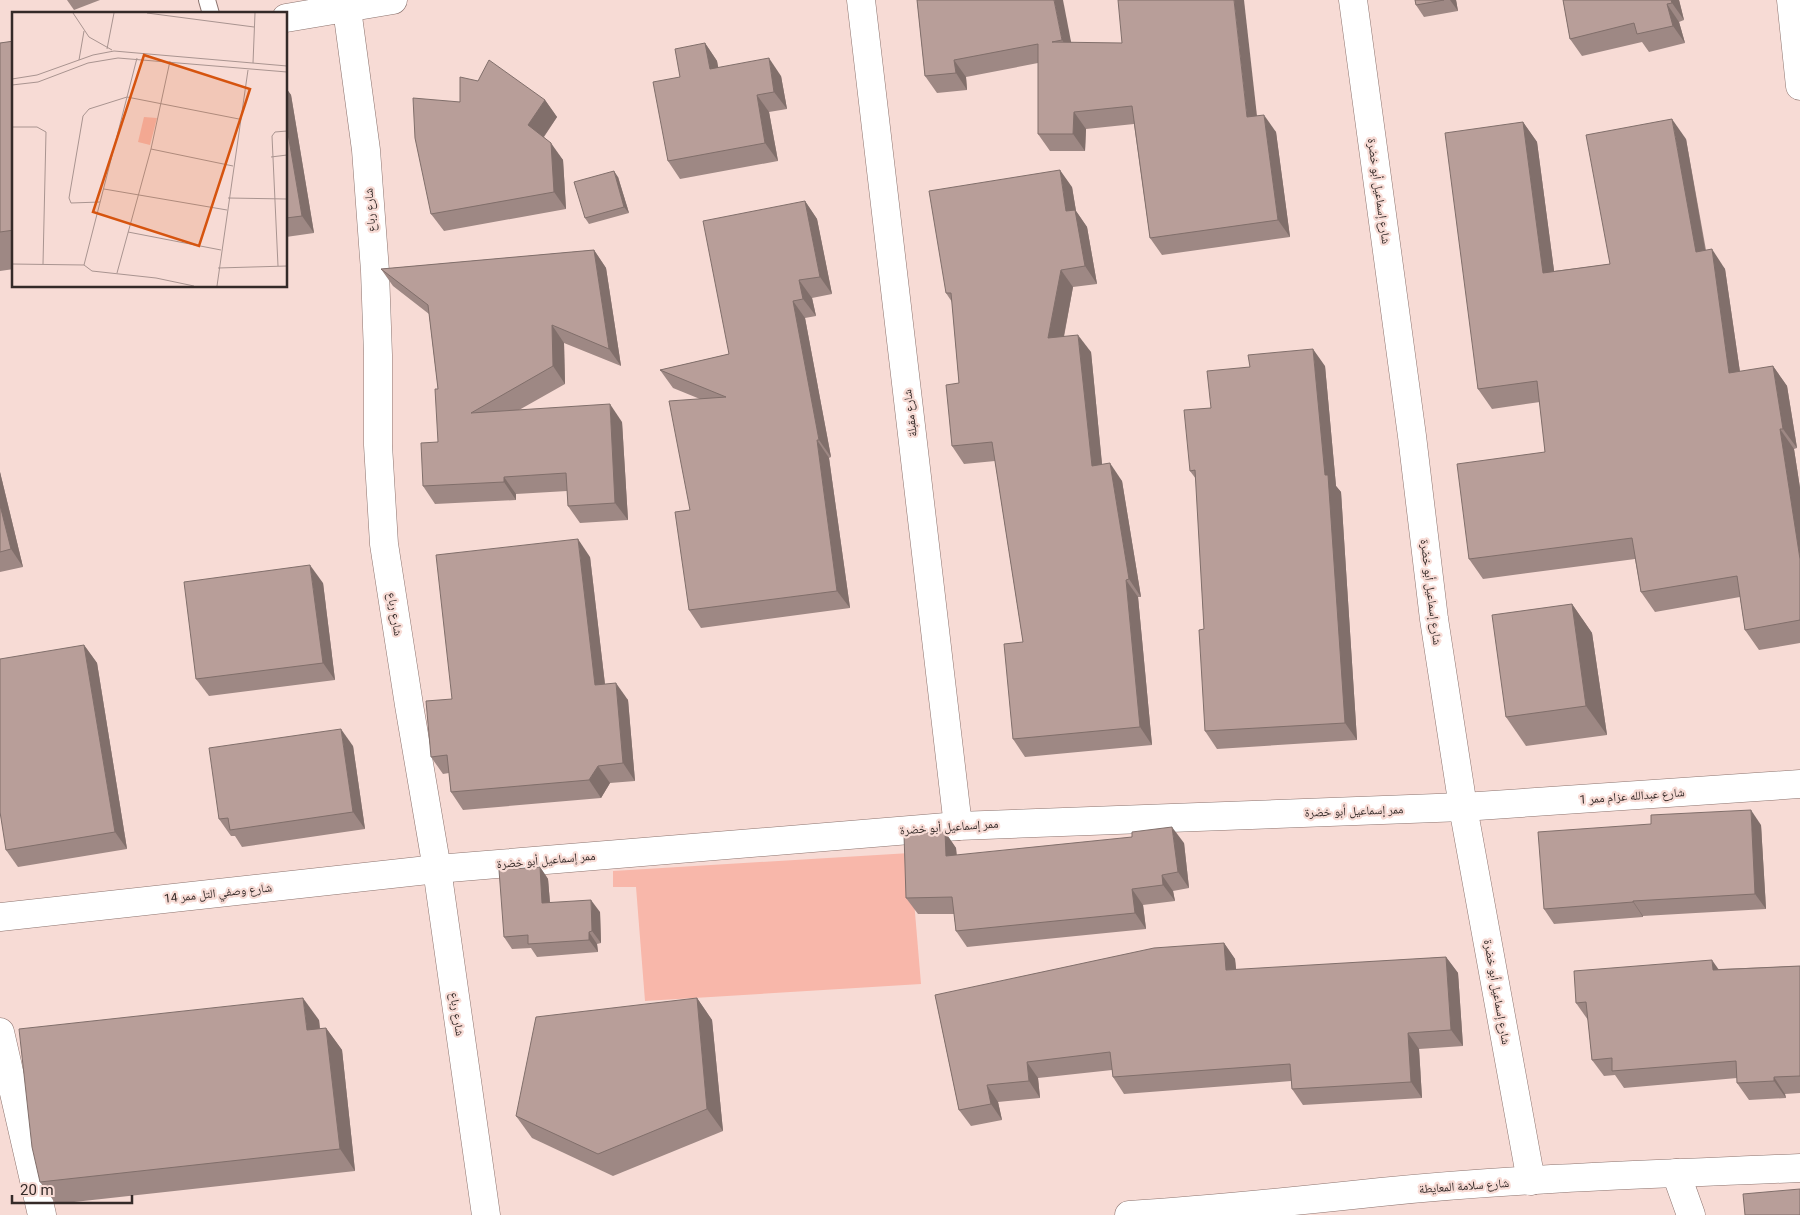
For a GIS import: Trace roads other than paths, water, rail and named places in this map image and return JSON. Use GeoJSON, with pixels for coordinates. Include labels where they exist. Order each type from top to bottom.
{"type":"FeatureCollection","features":[{"type":"Feature","properties":{"kind":"street"},"geometry":{"type":"LineString","coordinates":[[288,18],[393,0]]}},
{"type":"Feature","properties":{"kind":"street","name":"شارع مقبلة"},"geometry":{"type":"LineString","coordinates":[[861,0],[958,826]]}},
{"type":"Feature","properties":{"kind":"street","name":"شارع إسماعيل أبو خضرة"},"geometry":{"type":"LineString","coordinates":[[1353,0],[1412,436],[1434,619],[1463,807],[1531,1181]]}},
{"type":"Feature","properties":{"kind":"street"},"geometry":{"type":"LineString","coordinates":[[1791,0],[1800,86]]}},
{"type":"Feature","properties":{"kind":"street","name":"شارع رباع"},"geometry":{"type":"LineString","coordinates":[[347,9],[366,150],[374,262],[378,355],[378,445],[384,544],[437,869],[486,1215]]}},
{"type":"Feature","properties":{"kind":"street","name":"شارع عبدالله عزام ممر 1"},"geometry":{"type":"LineString","coordinates":[[1463,807],[1800,784]]}},
{"type":"Feature","properties":{"kind":"street","name":"ممر إسماعيل أبو خضرة"},"geometry":{"type":"LineString","coordinates":[[437,869],[958,826],[1463,807]]}},
{"type":"Feature","properties":{"kind":"street","name":"شارع وصفي التل ممر 14"},"geometry":{"type":"LineString","coordinates":[[0,917],[437,869]]}},
{"type":"Feature","properties":{"kind":"street"},"geometry":{"type":"LineString","coordinates":[[0,1032],[42,1215]]}},
{"type":"Feature","properties":{"kind":"street","name":"شارع سلامة المعايطة"},"geometry":{"type":"LineString","coordinates":[[1129,1215],[1184,1213],[1381,1192],[1531,1181],[1800,1168]]}},
{"type":"Feature","properties":{"kind":"street"},"geometry":{"type":"LineString","coordinates":[[1676,1173],[1691,1215]]}}]}
